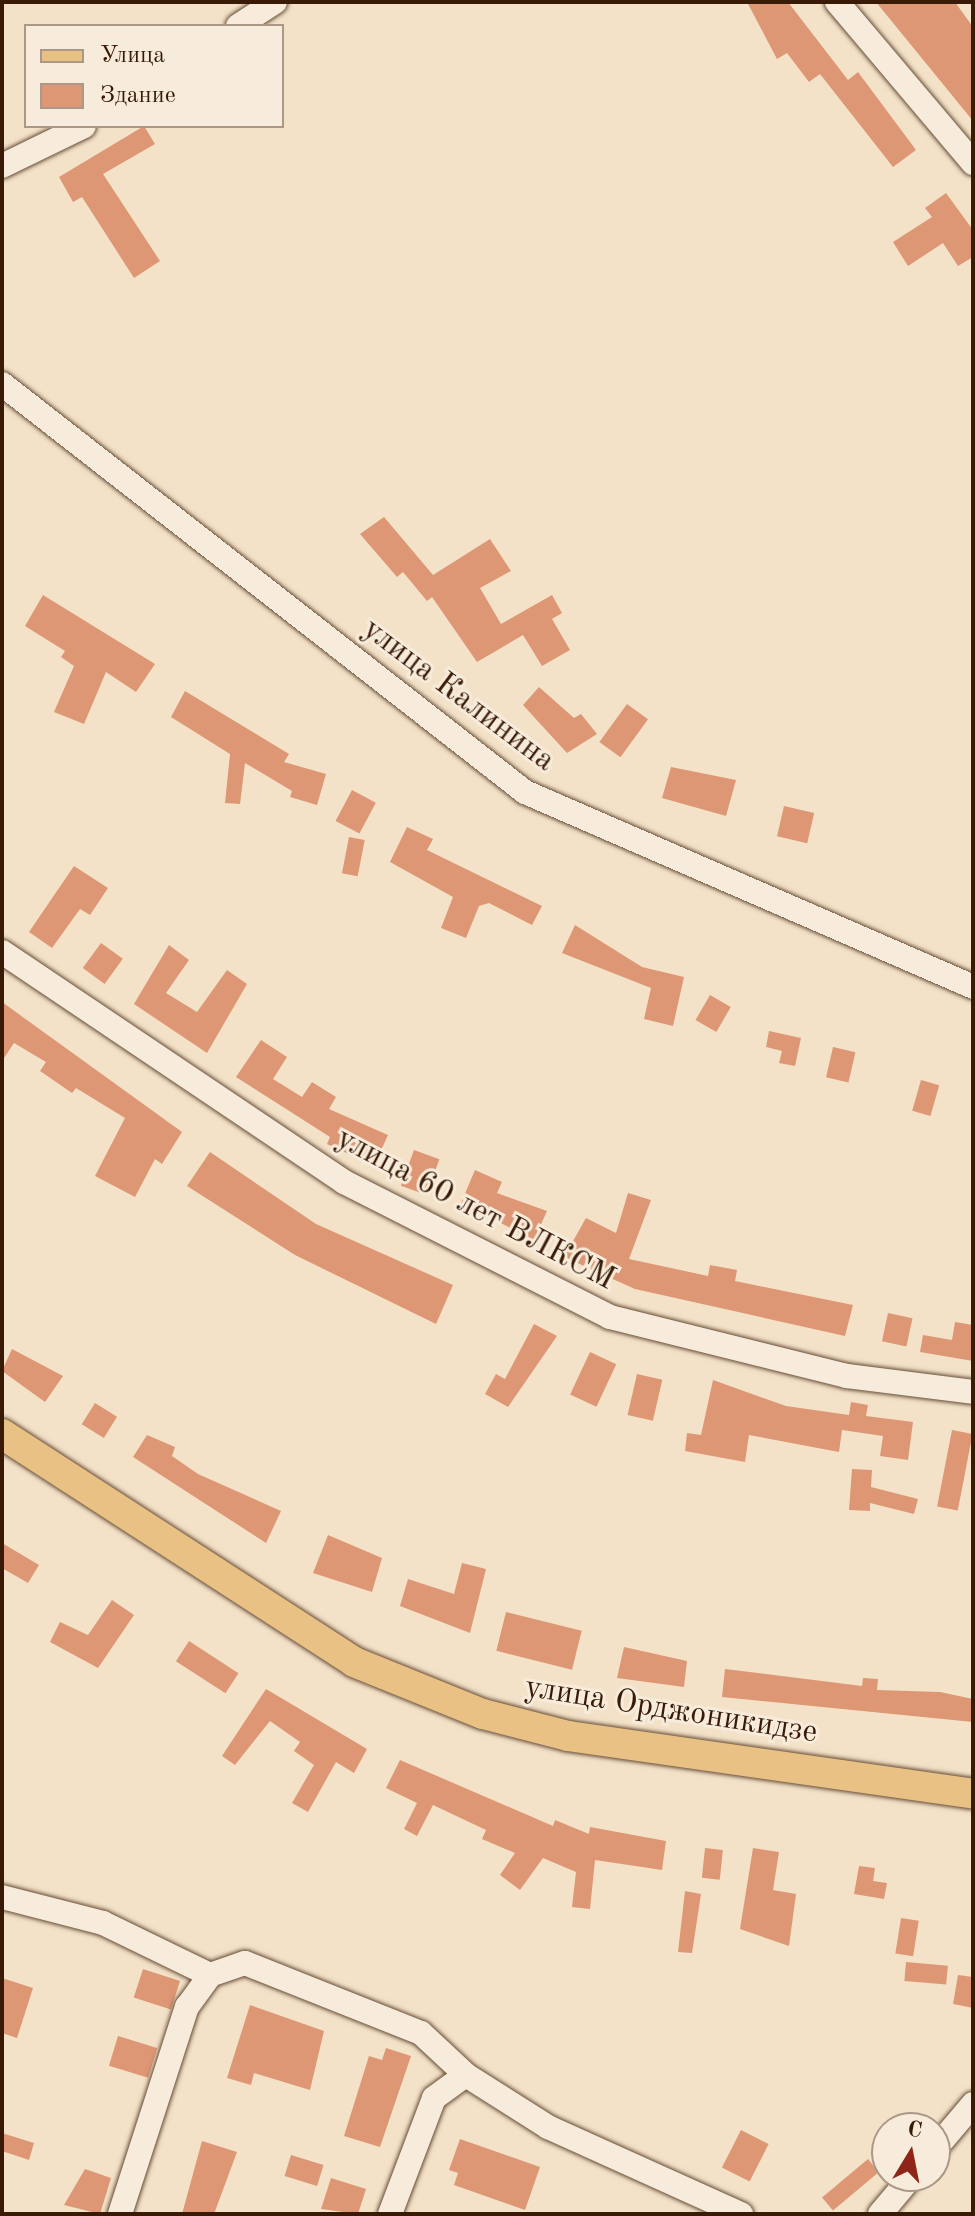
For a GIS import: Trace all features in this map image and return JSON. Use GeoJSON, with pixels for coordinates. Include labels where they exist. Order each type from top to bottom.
{"type":"FeatureCollection","features":[{"type":"Feature","properties":{"kind":"main road","name":"улица Орджоникидзе"},"geometry":{"type":"LineString","coordinates":[[2,1434],[354,1662],[483,1714],[568,1736],[973,1794]]}},
{"type":"Feature","properties":{"kind":"street"},"geometry":{"type":"LineString","coordinates":[[241,24],[275,2]]}},
{"type":"Feature","properties":{"kind":"street"},"geometry":{"type":"LineString","coordinates":[[837,2],[973,163]]}},
{"type":"Feature","properties":{"kind":"street"},"geometry":{"type":"LineString","coordinates":[[2,166],[80,128]]}},
{"type":"Feature","properties":{"kind":"street","name":"улица Калинина"},"geometry":{"type":"LineString","coordinates":[[2,384],[525,792],[973,987]]}},
{"type":"Feature","properties":{"kind":"street","name":"улица 60 лет ВЛКСМ"},"geometry":{"type":"LineString","coordinates":[[2,952],[344,1182],[610,1317],[847,1376],[973,1392]]}},
{"type":"Feature","properties":{"kind":"street"},"geometry":{"type":"LineString","coordinates":[[2,1897],[103,1923],[210,1975]]}},
{"type":"Feature","properties":{"kind":"street"},"geometry":{"type":"LineString","coordinates":[[120,2214],[187,2007],[210,1975],[245,1963],[421,2033],[466,2075],[548,2127],[741,2214]]}},
{"type":"Feature","properties":{"kind":"street"},"geometry":{"type":"LineString","coordinates":[[390,2214],[434,2098],[466,2075]]}},
{"type":"Feature","properties":{"kind":"street"},"geometry":{"type":"LineString","coordinates":[[951,2130],[973,2104]]}},
{"type":"Feature","properties":{"kind":"street"},"geometry":{"type":"LineString","coordinates":[[880,2214],[899,2192]]}},
{"type":"Feature","properties":{"kind":"building"},"geometry":{"type":"Polygon","coordinates":[[[747,2],[788,2],[848,80],[858,72],[916,150],[893,167],[820,74],[809,82],[787,53],[777,59],[747,2]]]}},
{"type":"Feature","properties":{"kind":"building"},"geometry":{"type":"Polygon","coordinates":[[[876,2],[955,2],[973,27],[973,121],[876,2]]]}},
{"type":"Feature","properties":{"kind":"building"},"geometry":{"type":"Polygon","coordinates":[[[145,128],[155,144],[103,174],[160,261],[134,278],[82,197],[73,202],[59,177],[145,128]]]}},
{"type":"Feature","properties":{"kind":"building"},"geometry":{"type":"Polygon","coordinates":[[[946,193],[973,230],[973,257],[958,266],[943,243],[908,266],[893,242],[932,217],[925,208],[946,193]]]}},
{"type":"Feature","properties":{"kind":"building"},"geometry":{"type":"Polygon","coordinates":[[[384,517],[433,575],[490,539],[511,571],[480,588],[501,624],[552,595],[562,613],[552,619],[570,650],[542,666],[523,635],[477,662],[432,597],[427,601],[403,572],[397,577],[360,534],[384,517]]]}},
{"type":"Feature","properties":{"kind":"building"},"geometry":{"type":"Polygon","coordinates":[[[43,595],[155,664],[136,692],[106,672],[84,724],[54,712],[74,666],[61,657],[65,651],[25,626],[43,595]]]}},
{"type":"Feature","properties":{"kind":"building"},"geometry":{"type":"Polygon","coordinates":[[[539,687],[574,718],[581,714],[597,734],[567,753],[523,705],[539,687]]]}},
{"type":"Feature","properties":{"kind":"building"},"geometry":{"type":"Polygon","coordinates":[[[185,691],[289,754],[284,762],[326,774],[317,805],[290,797],[292,791],[245,763],[240,804],[225,803],[230,754],[171,717],[185,691]]]}},
{"type":"Feature","properties":{"kind":"building"},"geometry":{"type":"Polygon","coordinates":[[[627,704],[648,719],[620,757],[599,742],[627,704]]]}},
{"type":"Feature","properties":{"kind":"building"},"geometry":{"type":"Polygon","coordinates":[[[671,767],[736,780],[726,816],[662,798],[671,767]]]}},
{"type":"Feature","properties":{"kind":"building"},"geometry":{"type":"Polygon","coordinates":[[[352,790],[376,803],[359,834],[336,821],[352,790]]]}},
{"type":"Feature","properties":{"kind":"building"},"geometry":{"type":"Polygon","coordinates":[[[784,806],[814,813],[807,843],[777,836],[784,806]]]}},
{"type":"Feature","properties":{"kind":"building"},"geometry":{"type":"Polygon","coordinates":[[[407,827],[433,839],[427,850],[542,906],[532,925],[489,903],[479,906],[466,938],[441,928],[453,897],[390,862],[407,827]]]}},
{"type":"Feature","properties":{"kind":"building"},"geometry":{"type":"Polygon","coordinates":[[[349,837],[365,840],[358,876],[342,873],[349,837]]]}},
{"type":"Feature","properties":{"kind":"building"},"geometry":{"type":"Polygon","coordinates":[[[74,866],[108,888],[90,915],[80,909],[52,948],[29,932],[74,866]]]}},
{"type":"Feature","properties":{"kind":"building"},"geometry":{"type":"Polygon","coordinates":[[[575,925],[642,967],[684,977],[673,1026],[644,1019],[651,988],[562,953],[575,925]]]}},
{"type":"Feature","properties":{"kind":"building"},"geometry":{"type":"Polygon","coordinates":[[[101,943],[123,959],[105,984],[83,968],[101,943]]]}},
{"type":"Feature","properties":{"kind":"building"},"geometry":{"type":"Polygon","coordinates":[[[169,945],[189,960],[166,993],[197,1012],[227,970],[247,984],[207,1053],[134,1004],[169,945]]]}},
{"type":"Feature","properties":{"kind":"building"},"geometry":{"type":"Polygon","coordinates":[[[710,995],[731,1007],[716,1032],[696,1020],[710,995]]]}},
{"type":"Feature","properties":{"kind":"building"},"geometry":{"type":"Polygon","coordinates":[[[2,1002],[182,1132],[162,1164],[155,1159],[135,1197],[95,1176],[125,1118],[76,1088],[72,1093],[40,1071],[46,1062],[14,1043],[2,1061],[2,1002]]]}},
{"type":"Feature","properties":{"kind":"building"},"geometry":{"type":"Polygon","coordinates":[[[769,1031],[801,1038],[795,1066],[779,1063],[782,1051],[766,1047],[769,1031]]]}},
{"type":"Feature","properties":{"kind":"building"},"geometry":{"type":"Polygon","coordinates":[[[261,1040],[287,1057],[273,1079],[302,1097],[312,1082],[336,1097],[329,1109],[388,1135],[374,1166],[327,1144],[330,1137],[236,1077],[261,1040]]]}},
{"type":"Feature","properties":{"kind":"building"},"geometry":{"type":"Polygon","coordinates":[[[833,1047],[855,1052],[848,1082],[826,1077],[833,1047]]]}},
{"type":"Feature","properties":{"kind":"building"},"geometry":{"type":"Polygon","coordinates":[[[921,1080],[939,1085],[930,1116],[912,1111],[921,1080]]]}},
{"type":"Feature","properties":{"kind":"building"},"geometry":{"type":"Polygon","coordinates":[[[414,1150],[439,1159],[426,1195],[401,1186],[414,1150]]]}},
{"type":"Feature","properties":{"kind":"building"},"geometry":{"type":"Polygon","coordinates":[[[210,1152],[316,1224],[453,1285],[436,1324],[295,1255],[187,1186],[210,1152]]]}},
{"type":"Feature","properties":{"kind":"building"},"geometry":{"type":"Polygon","coordinates":[[[475,1170],[502,1182],[497,1193],[547,1211],[534,1240],[461,1203],[475,1170]]]}},
{"type":"Feature","properties":{"kind":"building"},"geometry":{"type":"Polygon","coordinates":[[[628,1193],[651,1200],[629,1259],[708,1276],[710,1265],[737,1270],[735,1281],[853,1305],[845,1336],[635,1289],[564,1257],[586,1218],[616,1233],[628,1193]]]}},
{"type":"Feature","properties":{"kind":"building"},"geometry":{"type":"Polygon","coordinates":[[[888,1313],[912,1318],[906,1347],[882,1341],[888,1313]]]}},
{"type":"Feature","properties":{"kind":"building"},"geometry":{"type":"Polygon","coordinates":[[[955,1322],[973,1325],[973,1361],[920,1352],[923,1335],[952,1340],[955,1322]]]}},
{"type":"Feature","properties":{"kind":"building"},"geometry":{"type":"Polygon","coordinates":[[[534,1324],[557,1336],[508,1407],[485,1394],[496,1374],[505,1379],[534,1324]]]}},
{"type":"Feature","properties":{"kind":"building"},"geometry":{"type":"Polygon","coordinates":[[[12,1349],[63,1376],[45,1402],[2,1371],[12,1349]]]}},
{"type":"Feature","properties":{"kind":"building"},"geometry":{"type":"Polygon","coordinates":[[[590,1352],[616,1364],[596,1407],[570,1395],[590,1352]]]}},
{"type":"Feature","properties":{"kind":"building"},"geometry":{"type":"Polygon","coordinates":[[[637,1374],[662,1380],[653,1421],[628,1415],[637,1374]]]}},
{"type":"Feature","properties":{"kind":"building"},"geometry":{"type":"Polygon","coordinates":[[[713,1380],[786,1406],[849,1415],[851,1402],[868,1405],[866,1416],[913,1422],[908,1460],[880,1456],[883,1436],[842,1430],[839,1452],[749,1435],[745,1462],[685,1451],[687,1433],[701,1435],[713,1380]]]}},
{"type":"Feature","properties":{"kind":"building"},"geometry":{"type":"Polygon","coordinates":[[[95,1403],[117,1417],[104,1438],[82,1424],[95,1403]]]}},
{"type":"Feature","properties":{"kind":"building"},"geometry":{"type":"Polygon","coordinates":[[[952,1430],[973,1434],[958,1511],[937,1507],[952,1430]]]}},
{"type":"Feature","properties":{"kind":"building"},"geometry":{"type":"Polygon","coordinates":[[[147,1435],[175,1447],[172,1456],[198,1474],[281,1511],[266,1543],[133,1457],[147,1435]]]}},
{"type":"Feature","properties":{"kind":"building"},"geometry":{"type":"Polygon","coordinates":[[[852,1469],[872,1470],[871,1487],[918,1499],[914,1514],[870,1503],[870,1511],[849,1510],[852,1469]]]}},
{"type":"Feature","properties":{"kind":"building"},"geometry":{"type":"Polygon","coordinates":[[[328,1535],[382,1558],[372,1592],[313,1573],[328,1535]]]}},
{"type":"Feature","properties":{"kind":"building"},"geometry":{"type":"Polygon","coordinates":[[[2,1543],[39,1565],[28,1583],[2,1568],[2,1543]]]}},
{"type":"Feature","properties":{"kind":"building"},"geometry":{"type":"Polygon","coordinates":[[[462,1563],[486,1569],[470,1633],[400,1606],[408,1579],[454,1594],[462,1563]]]}},
{"type":"Feature","properties":{"kind":"building"},"geometry":{"type":"Polygon","coordinates":[[[112,1600],[134,1615],[98,1668],[50,1642],[60,1622],[88,1635],[112,1600]]]}},
{"type":"Feature","properties":{"kind":"building"},"geometry":{"type":"Polygon","coordinates":[[[506,1612],[582,1631],[572,1670],[496,1651],[506,1612]]]}},
{"type":"Feature","properties":{"kind":"building"},"geometry":{"type":"Polygon","coordinates":[[[189,1641],[238,1673],[225,1693],[176,1661],[189,1641]]]}},
{"type":"Feature","properties":{"kind":"building"},"geometry":{"type":"Polygon","coordinates":[[[624,1647],[687,1661],[684,1687],[617,1678],[624,1647]]]}},
{"type":"Feature","properties":{"kind":"building"},"geometry":{"type":"Polygon","coordinates":[[[725,1669],[862,1686],[863,1678],[878,1679],[877,1690],[940,1692],[973,1699],[973,1722],[722,1697],[725,1669]]]}},
{"type":"Feature","properties":{"kind":"building"},"geometry":{"type":"Polygon","coordinates":[[[266,1689],[367,1749],[354,1773],[336,1762],[308,1812],[292,1803],[314,1765],[294,1751],[300,1742],[270,1721],[235,1765],[222,1756],[266,1689]]]}},
{"type":"Feature","properties":{"kind":"building"},"geometry":{"type":"Polygon","coordinates":[[[400,1760],[553,1826],[555,1820],[589,1834],[590,1827],[666,1841],[662,1870],[595,1860],[590,1909],[572,1907],[576,1872],[543,1858],[520,1890],[500,1875],[515,1853],[482,1839],[486,1830],[433,1805],[417,1836],[404,1829],[417,1803],[386,1788],[400,1760]]]}},
{"type":"Feature","properties":{"kind":"building"},"geometry":{"type":"Polygon","coordinates":[[[705,1848],[723,1850],[720,1880],[702,1878],[705,1848]]]}},
{"type":"Feature","properties":{"kind":"building"},"geometry":{"type":"Polygon","coordinates":[[[753,1848],[779,1852],[773,1890],[796,1894],[789,1946],[740,1929],[753,1848]]]}},
{"type":"Feature","properties":{"kind":"building"},"geometry":{"type":"Polygon","coordinates":[[[859,1866],[875,1868],[873,1881],[887,1883],[884,1899],[854,1894],[859,1866]]]}},
{"type":"Feature","properties":{"kind":"building"},"geometry":{"type":"Polygon","coordinates":[[[685,1891],[701,1894],[692,1953],[678,1952],[685,1891]]]}},
{"type":"Feature","properties":{"kind":"building"},"geometry":{"type":"Polygon","coordinates":[[[901,1918],[919,1921],[913,1956],[895,1954],[901,1918]]]}},
{"type":"Feature","properties":{"kind":"building"},"geometry":{"type":"Polygon","coordinates":[[[906,1962],[948,1966],[946,1985],[904,1981],[906,1962]]]}},
{"type":"Feature","properties":{"kind":"building"},"geometry":{"type":"Polygon","coordinates":[[[143,1969],[180,1981],[171,2010],[134,1998],[143,1969]]]}},
{"type":"Feature","properties":{"kind":"building"},"geometry":{"type":"Polygon","coordinates":[[[958,1975],[973,1977],[973,2008],[953,2004],[958,1975]]]}},
{"type":"Feature","properties":{"kind":"building"},"geometry":{"type":"Polygon","coordinates":[[[2,1978],[33,1988],[17,2038],[2,2033],[2,1978]]]}},
{"type":"Feature","properties":{"kind":"building"},"geometry":{"type":"Polygon","coordinates":[[[250,2005],[324,2031],[310,2090],[254,2073],[251,2085],[227,2078],[250,2005]]]}},
{"type":"Feature","properties":{"kind":"building"},"geometry":{"type":"Polygon","coordinates":[[[118,2036],[157,2048],[148,2078],[109,2066],[118,2036]]]}},
{"type":"Feature","properties":{"kind":"building"},"geometry":{"type":"Polygon","coordinates":[[[386,2048],[411,2056],[380,2147],[344,2136],[369,2056],[382,2060],[386,2048]]]}},
{"type":"Feature","properties":{"kind":"building"},"geometry":{"type":"Polygon","coordinates":[[[741,2130],[769,2144],[750,2181],[722,2167],[741,2130]]]}},
{"type":"Feature","properties":{"kind":"building"},"geometry":{"type":"Polygon","coordinates":[[[2,2133],[34,2143],[29,2160],[2,2151],[2,2133]]]}},
{"type":"Feature","properties":{"kind":"building"},"geometry":{"type":"Polygon","coordinates":[[[460,2139],[540,2167],[525,2210],[454,2185],[458,2173],[449,2170],[460,2139]]]}},
{"type":"Feature","properties":{"kind":"building"},"geometry":{"type":"Polygon","coordinates":[[[202,2141],[237,2152],[214,2214],[182,2214],[202,2141]]]}},
{"type":"Feature","properties":{"kind":"building"},"geometry":{"type":"Polygon","coordinates":[[[291,2155],[324,2165],[317,2186],[285,2176],[291,2155]]]}},
{"type":"Feature","properties":{"kind":"building"},"geometry":{"type":"Polygon","coordinates":[[[868,2159],[871,2163],[871,2179],[833,2211],[822,2198],[868,2159]]]}},
{"type":"Feature","properties":{"kind":"building"},"geometry":{"type":"Polygon","coordinates":[[[85,2169],[111,2178],[100,2214],[64,2205],[85,2169]]]}},
{"type":"Feature","properties":{"kind":"building"},"geometry":{"type":"Polygon","coordinates":[[[331,2178],[366,2189],[358,2214],[321,2209],[331,2178]]]}}]}
